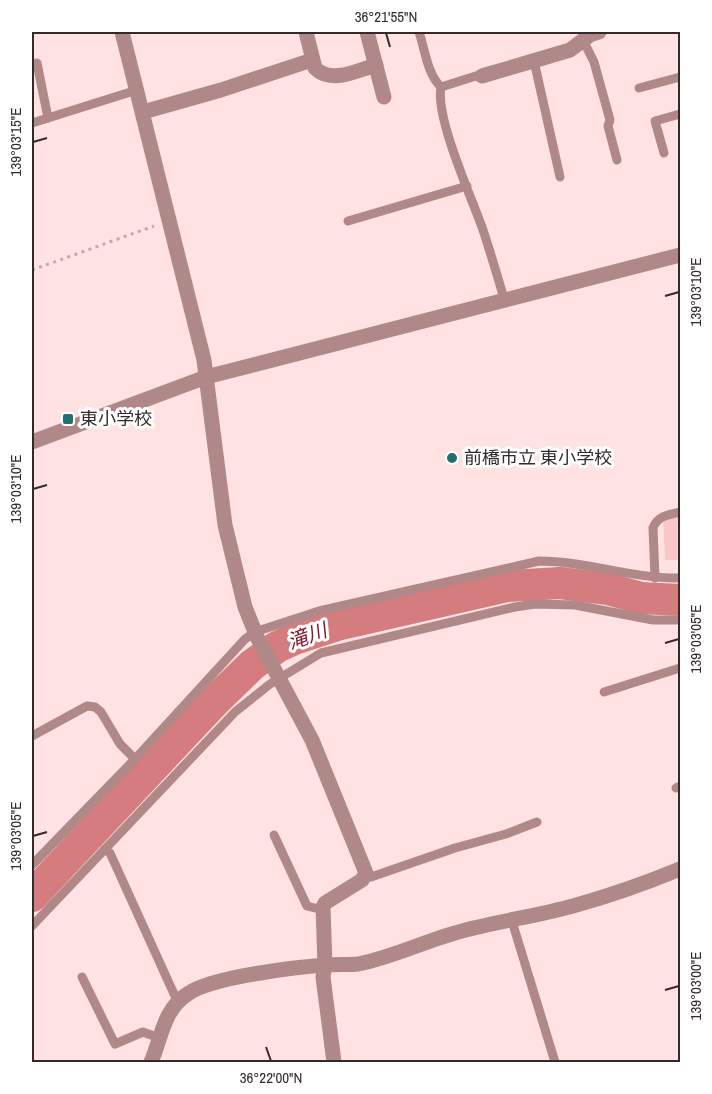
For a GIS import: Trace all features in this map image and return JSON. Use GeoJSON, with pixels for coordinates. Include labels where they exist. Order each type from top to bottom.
{"type":"FeatureCollection","features":[{"type":"Feature","properties":{"kind":"street"},"geometry":{"type":"LineString","coordinates":[[122,32],[204,360],[225,525],[242,597],[256,635],[324,766],[364,866],[365,877],[325,903],[323,910],[325,965],[323,977],[334,1062]]}},
{"type":"Feature","properties":{"kind":"street"},"geometry":{"type":"LineString","coordinates":[[306,32],[315,68],[329,77],[376,65]]}},
{"type":"Feature","properties":{"kind":"street"},"geometry":{"type":"LineString","coordinates":[[367,32],[384,98]]}},
{"type":"Feature","properties":{"kind":"street"},"geometry":{"type":"LineString","coordinates":[[482,76],[570,50],[582,36],[599,32]]}},
{"type":"Feature","properties":{"kind":"street"},"geometry":{"type":"LineString","coordinates":[[142,112],[221,90],[312,60]]}},
{"type":"Feature","properties":{"kind":"street"},"geometry":{"type":"LineString","coordinates":[[32,442],[206,377],[681,255]]}},
{"type":"Feature","properties":{"kind":"street"},"geometry":{"type":"LineString","coordinates":[[151,1062],[165,1019],[179,1000],[207,984],[325,965],[356,964],[397,954],[436,938],[511,918],[572,906],[681,869]]}},
{"type":"Feature","properties":{"kind":"lane"},"geometry":{"type":"LineString","coordinates":[[419,32],[432,73],[441,87]]}},
{"type":"Feature","properties":{"kind":"lane"},"geometry":{"type":"LineString","coordinates":[[582,36],[594,62],[610,120],[608,126],[617,160]]}},
{"type":"Feature","properties":{"kind":"lane"},"geometry":{"type":"LineString","coordinates":[[534,61],[560,177]]}},
{"type":"Feature","properties":{"kind":"lane"},"geometry":{"type":"LineString","coordinates":[[37,63],[48,118]]}},
{"type":"Feature","properties":{"kind":"lane"},"geometry":{"type":"LineString","coordinates":[[441,87],[482,76]]}},
{"type":"Feature","properties":{"kind":"lane"},"geometry":{"type":"LineString","coordinates":[[639,88],[681,77]]}},
{"type":"Feature","properties":{"kind":"lane"},"geometry":{"type":"LineString","coordinates":[[441,87],[440,98],[446,125],[483,230],[505,302]]}},
{"type":"Feature","properties":{"kind":"lane"},"geometry":{"type":"LineString","coordinates":[[32,123],[137,90]]}},
{"type":"Feature","properties":{"kind":"lane"},"geometry":{"type":"LineString","coordinates":[[664,153],[655,121],[681,114]]}},
{"type":"Feature","properties":{"kind":"lane"},"geometry":{"type":"LineString","coordinates":[[348,221],[467,186]]}},
{"type":"Feature","properties":{"kind":"lane"},"geometry":{"type":"LineString","coordinates":[[655,578],[654,523],[658,519],[681,512]]}},
{"type":"Feature","properties":{"kind":"lane"},"geometry":{"type":"LineString","coordinates":[[32,866],[135,759],[245,639],[319,610],[539,561],[574,562],[655,578],[681,578]]}},
{"type":"Feature","properties":{"kind":"lane"},"geometry":{"type":"LineString","coordinates":[[32,926],[235,712],[278,675],[321,652],[535,603],[575,605],[653,620],[681,620]]}},
{"type":"Feature","properties":{"kind":"lane"},"geometry":{"type":"LineString","coordinates":[[604,692],[681,668]]}},
{"type":"Feature","properties":{"kind":"lane"},"geometry":{"type":"LineString","coordinates":[[32,736],[87,706],[95,707],[101,712],[120,744],[135,759]]}},
{"type":"Feature","properties":{"kind":"lane"},"geometry":{"type":"LineString","coordinates":[[365,877],[506,834],[537,822]]}},
{"type":"Feature","properties":{"kind":"lane"},"geometry":{"type":"LineString","coordinates":[[274,835],[307,906],[323,910]]}},
{"type":"Feature","properties":{"kind":"lane"},"geometry":{"type":"LineString","coordinates":[[105,849],[110,853],[174,994],[179,1000]]}},
{"type":"Feature","properties":{"kind":"lane"},"geometry":{"type":"LineString","coordinates":[[511,918],[555,1062]]}},
{"type":"Feature","properties":{"kind":"lane"},"geometry":{"type":"LineString","coordinates":[[82,977],[115,1044],[143,1032],[159,1038]]}},
{"type":"Feature","properties":{"kind":"path"},"geometry":{"type":"LineString","coordinates":[[32,270],[170,220]]}},
{"type":"Feature","properties":{"kind":"shaded area"},"geometry":{"type":"Polygon","coordinates":[[[680,512],[680,560],[665,560],[663,517],[680,512]]]}},
{"type":"Feature","properties":{"kind":"waterway","name":"滝川"},"geometry":{"type":"LineString","coordinates":[[32,896],[214,702],[252,665],[277,647],[337,625],[507,586],[560,583],[608,589],[641,598],[680,600]]}},
{"type":"Feature","properties":{"kind":"place","name":"東小学校"},"geometry":{"type":"Point","coordinates":[68,419]}},
{"type":"Feature","properties":{"kind":"place","name":"前橋市立 東小学校"},"geometry":{"type":"Point","coordinates":[452,458]}}]}
